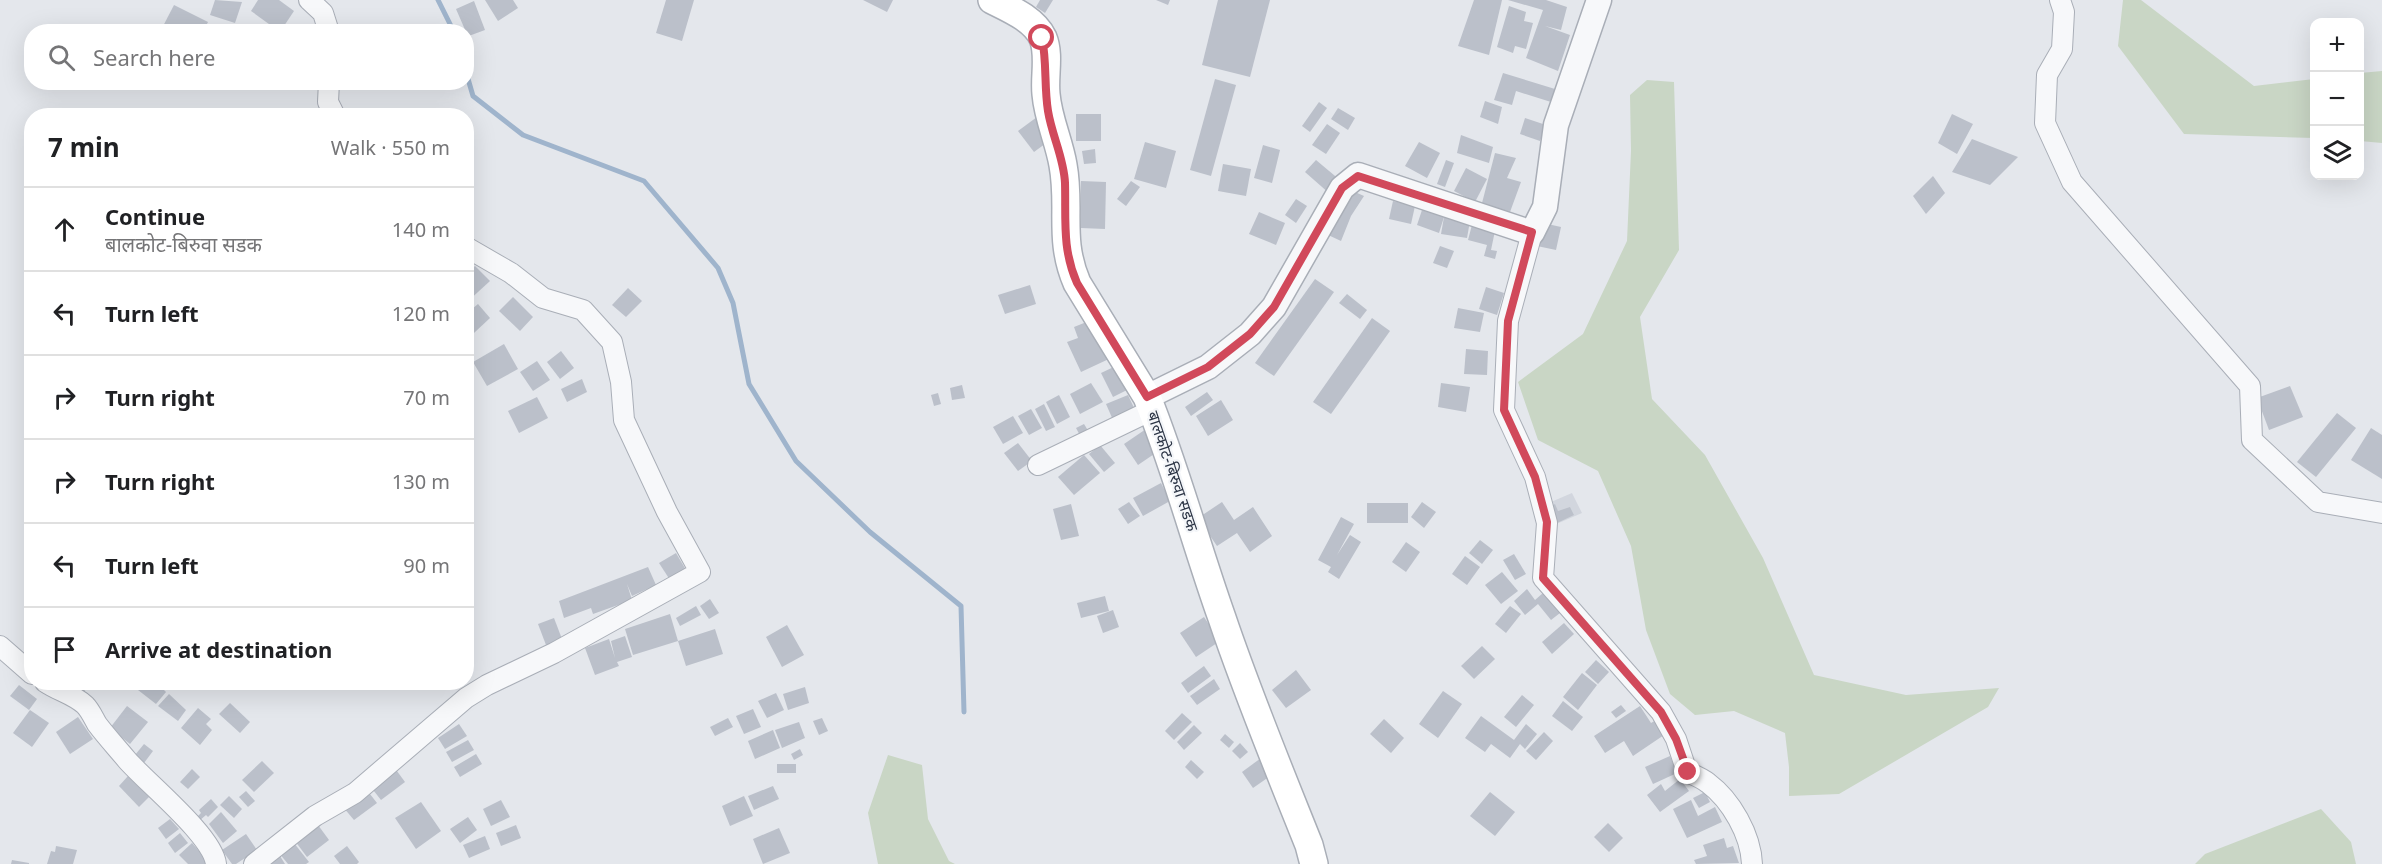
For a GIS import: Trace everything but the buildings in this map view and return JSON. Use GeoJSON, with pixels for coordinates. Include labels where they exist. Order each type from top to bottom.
{"type":"FeatureCollection","features":[{"type":"Feature","properties":{"kind":"main road","name":"बालकोट-बिरुवा सडक"},"geometry":{"type":"LineString","coordinates":[[992,0],[1019,14],[1033,25],[1042,38],[1046,53],[1046,93],[1049,114],[1063,164],[1068,264],[1149,404],[1166,444],[1222,619],[1309,845],[1314,864]]}},
{"type":"Feature","properties":{"kind":"street"},"geometry":{"type":"LineString","coordinates":[[309,0],[323,13],[326,24]]}},
{"type":"Feature","properties":{"kind":"street"},"geometry":{"type":"LineString","coordinates":[[1599,0],[1556,125],[1545,207],[1532,232],[1508,321],[1504,410],[1535,477],[1547,522],[1543,578],[1661,712],[1676,739],[1688,772],[1707,782],[1724,798],[1740,824],[1752,854],[1752,864]]}},
{"type":"Feature","properties":{"kind":"street"},"geometry":{"type":"LineString","coordinates":[[2060,0],[2064,12],[2062,50],[2047,75],[2045,123],[2072,182],[2250,386],[2252,440],[2318,502],[2382,513]]}},
{"type":"Feature","properties":{"kind":"street"},"geometry":{"type":"LineString","coordinates":[[329,90],[328,102],[331,108]]}},
{"type":"Feature","properties":{"kind":"street"},"geometry":{"type":"LineString","coordinates":[[1038,465],[1149,404],[1208,367],[1250,334],[1274,307],[1342,188],[1358,176],[1532,232]]}},
{"type":"Feature","properties":{"kind":"street"},"geometry":{"type":"LineString","coordinates":[[254,864],[315,816],[355,793],[466,698],[487,685],[554,653],[700,572],[624,420],[621,382],[612,342],[583,310],[543,298],[511,273],[474,252]]}},
{"type":"Feature","properties":{"kind":"street"},"geometry":{"type":"LineString","coordinates":[[0,646],[24,667]]}},
{"type":"Feature","properties":{"kind":"street"},"geometry":{"type":"LineString","coordinates":[[57,690],[74,696],[88,707],[97,723],[128,761],[186,818],[215,856],[216,864]]}},
{"type":"Feature","properties":{"kind":"shaded area"},"geometry":{"type":"Polygon","coordinates":[[[1572,493],[1582,513],[1554,525],[1544,505],[1572,493]]]}},
{"type":"Feature","properties":{"kind":"green space"},"geometry":{"type":"Polygon","coordinates":[[[2123,0],[2141,0],[2254,86],[2310,79],[2310,138],[2184,134],[2118,46],[2123,0]]]}},
{"type":"Feature","properties":{"kind":"green space"},"geometry":{"type":"Polygon","coordinates":[[[2382,71],[2382,143],[2364,141],[2364,73],[2382,71]]]}},
{"type":"Feature","properties":{"kind":"green space"},"geometry":{"type":"Polygon","coordinates":[[[1647,80],[1674,82],[1679,250],[1640,317],[1652,399],[1705,455],[1763,558],[1814,675],[1906,695],[1999,688],[1988,707],[1839,794],[1789,796],[1789,767],[1785,733],[1734,711],[1695,715],[1670,694],[1646,630],[1631,546],[1598,471],[1538,440],[1518,382],[1583,334],[1627,241],[1631,151],[1630,95],[1647,80]]]}},
{"type":"Feature","properties":{"kind":"green space"},"geometry":{"type":"Polygon","coordinates":[[[888,755],[922,765],[928,819],[949,861],[955,864],[878,864],[868,813],[888,755]]]}},
{"type":"Feature","properties":{"kind":"green space"},"geometry":{"type":"Polygon","coordinates":[[[2321,809],[2351,842],[2356,864],[2195,864],[2205,854],[2321,809]]]}},
{"type":"Feature","properties":{"kind":"waterway"},"geometry":{"type":"LineString","coordinates":[[438,0],[450,24]]}},
{"type":"Feature","properties":{"kind":"waterway"},"geometry":{"type":"LineString","coordinates":[[471,90],[473,96],[523,135],[644,181],[718,268],[733,303],[749,384],[796,461],[870,532],[961,606],[964,712]]}},
{"type":"Feature","properties":{"kind":"route"},"geometry":{"type":"LineString","coordinates":[[1042,38],[1046,53],[1046,93],[1049,114],[1063,164],[1068,264],[1106,333],[1147,397],[1208,367],[1250,334],[1274,307],[1342,188],[1358,176],[1532,232],[1508,321],[1504,410],[1535,477],[1547,522],[1543,578],[1661,712],[1676,739],[1688,772]]}}]}
